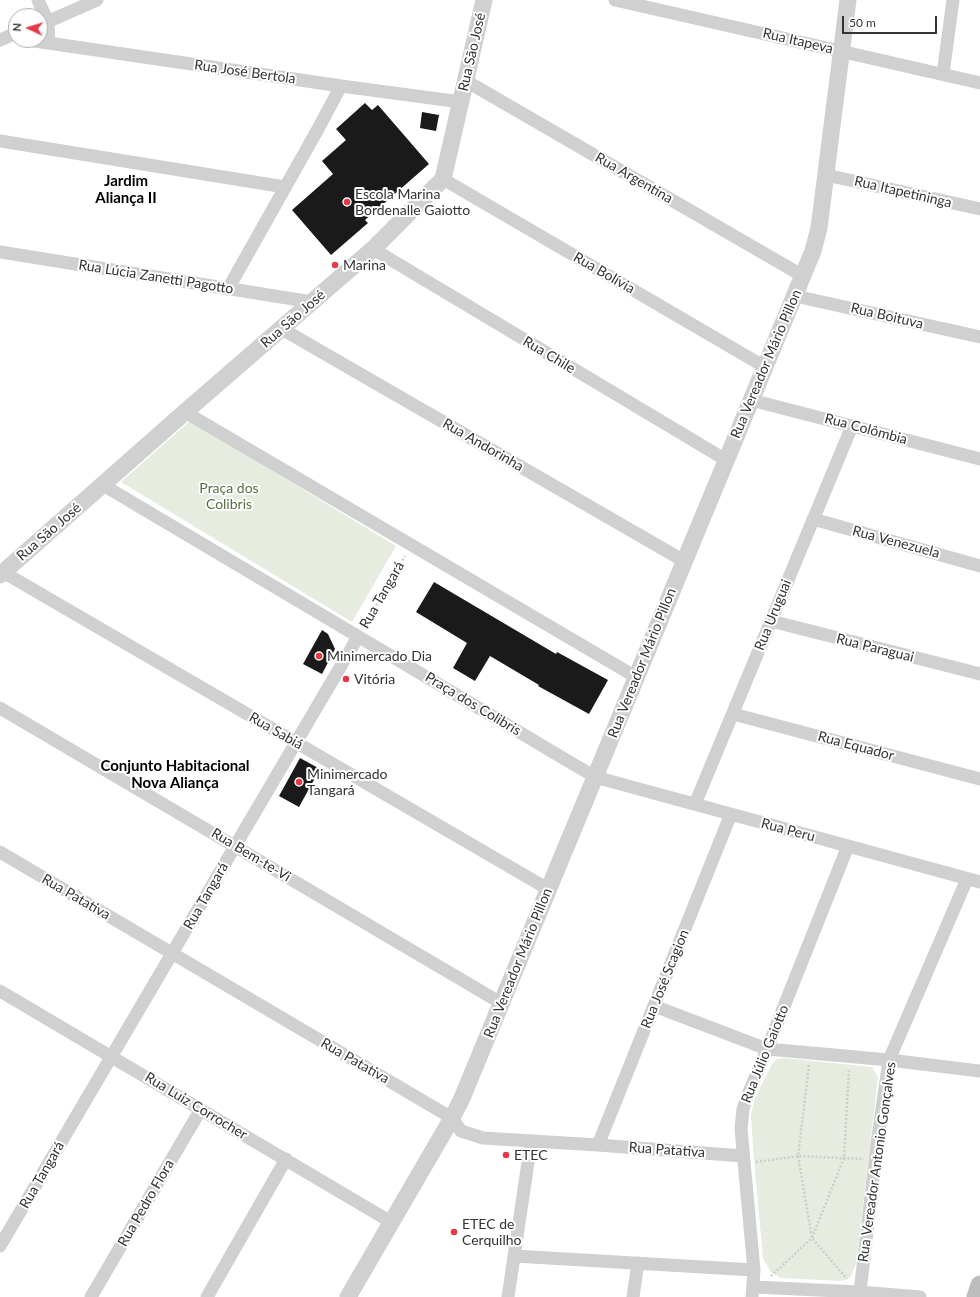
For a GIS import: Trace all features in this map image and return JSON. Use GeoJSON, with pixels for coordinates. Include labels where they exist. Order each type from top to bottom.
{"type":"FeatureCollection","features":[{"type":"Feature","properties":{"kind":"main road"},"geometry":{"type":"LineString","coordinates":[[976,1297],[980,1285]]}},
{"type":"Feature","properties":{"kind":"street"},"geometry":{"type":"LineString","coordinates":[[48,21],[96,0]]}},
{"type":"Feature","properties":{"kind":"street","name":"Rua São José"},"geometry":{"type":"LineString","coordinates":[[2,573],[373,249],[443,179],[484,0]]}},
{"type":"Feature","properties":{"kind":"street","name":"Rua Itapeva"},"geometry":{"type":"LineString","coordinates":[[615,0],[980,83]]}},
{"type":"Feature","properties":{"kind":"street","name":"Rua Vereador Mário Pillon"},"geometry":{"type":"LineString","coordinates":[[348,1297],[452,1118],[462,1098],[813,251],[819,228],[848,0]]}},
{"type":"Feature","properties":{"kind":"street"},"geometry":{"type":"LineString","coordinates":[[943,74],[953,0]]}},
{"type":"Feature","properties":{"kind":"street"},"geometry":{"type":"LineString","coordinates":[[48,36],[50,43]]}},
{"type":"Feature","properties":{"kind":"street","name":"Rua José Bertola"},"geometry":{"type":"LineString","coordinates":[[50,43],[341,86],[461,102]]}},
{"type":"Feature","properties":{"kind":"street","name":"Rua Argentina"},"geometry":{"type":"LineString","coordinates":[[466,81],[803,276]]}},
{"type":"Feature","properties":{"kind":"street"},"geometry":{"type":"LineString","coordinates":[[228,289],[341,86]]}},
{"type":"Feature","properties":{"kind":"street"},"geometry":{"type":"LineString","coordinates":[[0,141],[285,187]]}},
{"type":"Feature","properties":{"kind":"street","name":"Rua Itapetininga"},"geometry":{"type":"LineString","coordinates":[[826,175],[980,209]]}},
{"type":"Feature","properties":{"kind":"street","name":"Rua Bolívia"},"geometry":{"type":"LineString","coordinates":[[443,179],[765,367]]}},
{"type":"Feature","properties":{"kind":"street","name":"Rua Chile"},"geometry":{"type":"LineString","coordinates":[[373,249],[726,460]]}},
{"type":"Feature","properties":{"kind":"street","name":"Rua Lúcia Zanetti Pagotto"},"geometry":{"type":"LineString","coordinates":[[0,252],[312,302]]}},
{"type":"Feature","properties":{"kind":"street","name":"Rua Boituva"},"geometry":{"type":"LineString","coordinates":[[795,296],[980,337]]}},
{"type":"Feature","properties":{"kind":"street","name":"Rua Andorinha"},"geometry":{"type":"LineString","coordinates":[[282,329],[684,561]]}},
{"type":"Feature","properties":{"kind":"street","name":"Rua Colômbia"},"geometry":{"type":"LineString","coordinates":[[751,400],[980,459]]}},
{"type":"Feature","properties":{"kind":"street"},"geometry":{"type":"LineString","coordinates":[[185,412],[636,677]]}},
{"type":"Feature","properties":{"kind":"street","name":"Rua Uruguai"},"geometry":{"type":"LineString","coordinates":[[695,804],[852,426]]}},
{"type":"Feature","properties":{"kind":"street","name":"Praça dos Colibris"},"geometry":{"type":"LineString","coordinates":[[103,485],[595,777]]}},
{"type":"Feature","properties":{"kind":"street","name":"Rua Venezuela"},"geometry":{"type":"LineString","coordinates":[[813,519],[980,566]]}},
{"type":"Feature","properties":{"kind":"street","name":"Rua Sabiá"},"geometry":{"type":"LineString","coordinates":[[2,573],[548,889]]}},
{"type":"Feature","properties":{"kind":"street","name":"Rua Paraguai"},"geometry":{"type":"LineString","coordinates":[[771,621],[980,674]]}},
{"type":"Feature","properties":{"kind":"street","name":"Rua Tangará"},"geometry":{"type":"LineString","coordinates":[[0,1246],[358,636]]}},
{"type":"Feature","properties":{"kind":"street","name":"Rua Bem-te-Vi"},"geometry":{"type":"LineString","coordinates":[[0,708],[501,1004]]}},
{"type":"Feature","properties":{"kind":"street","name":"Rua Equador"},"geometry":{"type":"LineString","coordinates":[[733,714],[980,779]]}},
{"type":"Feature","properties":{"kind":"street","name":"Rua Peru"},"geometry":{"type":"LineString","coordinates":[[595,777],[980,882]]}},
{"type":"Feature","properties":{"kind":"street","name":"Rua José Scagion"},"geometry":{"type":"LineString","coordinates":[[598,1145],[731,814]]}},
{"type":"Feature","properties":{"kind":"street","name":"Rua Júlio Gaiotto"},"geometry":{"type":"LineString","coordinates":[[755,1290],[743,1160],[741,1129],[743,1109],[746,1097],[767,1049],[848,846]]}},
{"type":"Feature","properties":{"kind":"street","name":"Rua Patativa"},"geometry":{"type":"LineString","coordinates":[[0,852],[452,1118],[461,1131],[483,1138],[598,1145],[743,1160]]}},
{"type":"Feature","properties":{"kind":"street","name":"Rua Vereador Antonio Gonçalves"},"geometry":{"type":"LineString","coordinates":[[860,1292],[875,1160],[889,1060],[967,879]]}},
{"type":"Feature","properties":{"kind":"street","name":"Rua Luiz Corrocher"},"geometry":{"type":"LineString","coordinates":[[1,994],[111,1056],[392,1222]]}},
{"type":"Feature","properties":{"kind":"street"},"geometry":{"type":"LineString","coordinates":[[654,1006],[767,1049],[889,1060],[980,1071]]}},
{"type":"Feature","properties":{"kind":"street","name":"Rua Pedro Flora"},"geometry":{"type":"LineString","coordinates":[[91,1297],[201,1109]]}},
{"type":"Feature","properties":{"kind":"street"},"geometry":{"type":"LineString","coordinates":[[508,1297],[531,1142]]}},
{"type":"Feature","properties":{"kind":"street"},"geometry":{"type":"LineString","coordinates":[[207,1297],[286,1159]]}},
{"type":"Feature","properties":{"kind":"street"},"geometry":{"type":"LineString","coordinates":[[514,1256],[754,1270]]}},
{"type":"Feature","properties":{"kind":"street"},"geometry":{"type":"LineString","coordinates":[[633,1297],[638,1263]]}},
{"type":"Feature","properties":{"kind":"street"},"geometry":{"type":"LineString","coordinates":[[755,1290],[860,1292],[920,1297]]}},
{"type":"Feature","properties":{"kind":"path","name":"Rua Tangará"},"geometry":{"type":"LineString","coordinates":[[358,636],[412,545]]}},
{"type":"Feature","properties":{"kind":"path"},"geometry":{"type":"LineString","coordinates":[[810,1052],[798,1156],[812,1238],[860,1292]]}},
{"type":"Feature","properties":{"kind":"path"},"geometry":{"type":"LineString","coordinates":[[755,1290],[812,1238],[844,1158],[850,1056]]}},
{"type":"Feature","properties":{"kind":"path"},"geometry":{"type":"LineString","coordinates":[[743,1160],[798,1156],[875,1160]]}},
{"type":"Feature","properties":{"kind":"green space","name":"Praça dos Colibris"},"geometry":{"type":"Polygon","coordinates":[[[190,421],[396,546],[352,622],[121,482],[190,421]]]}},
{"type":"Feature","properties":{"kind":"green space"},"geometry":{"type":"Polygon","coordinates":[[[784,1058],[872,1067],[878,1077],[856,1264],[850,1278],[841,1281],[781,1278],[771,1272],[763,1258],[751,1114],[755,1098],[772,1064],[777,1059],[784,1058]]]}},
{"type":"Feature","properties":{"kind":"building","name":"Escola Marina Bordenalle Gaiotto"},"geometry":{"type":"Polygon","coordinates":[[[365,103],[372,110],[378,105],[429,164],[365,220],[368,223],[331,255],[292,210],[333,174],[322,161],[346,140],[336,129],[365,103]]]}},
{"type":"Feature","properties":{"kind":"building"},"geometry":{"type":"Polygon","coordinates":[[[422,112],[439,115],[436,131],[420,128],[422,112]]]}},
{"type":"Feature","properties":{"kind":"building"},"geometry":{"type":"Polygon","coordinates":[[[434,582],[556,654],[557,652],[608,680],[589,714],[538,686],[539,685],[490,656],[475,681],[453,668],[467,643],[416,612],[434,582]]]}},
{"type":"Feature","properties":{"kind":"building","name":"Minimercado Dia"},"geometry":{"type":"Polygon","coordinates":[[[322,630],[328,634],[335,649],[322,674],[303,664],[322,630]]]}},
{"type":"Feature","properties":{"kind":"building","name":"Minimercado Tangará"},"geometry":{"type":"Polygon","coordinates":[[[300,758],[320,769],[299,807],[279,796],[300,758]]]}},
{"type":"Feature","properties":{"kind":"place","name":"Escola Marina Bordenalle Gaiotto"},"geometry":{"type":"Point","coordinates":[347,202]}},
{"type":"Feature","properties":{"kind":"place","name":"Marina"},"geometry":{"type":"Point","coordinates":[335,265]}},
{"type":"Feature","properties":{"kind":"place","name":"Minimercado Dia"},"geometry":{"type":"Point","coordinates":[319,656]}},
{"type":"Feature","properties":{"kind":"place","name":"Vitória"},"geometry":{"type":"Point","coordinates":[346,679]}},
{"type":"Feature","properties":{"kind":"place","name":"Minimercado Tangará"},"geometry":{"type":"Point","coordinates":[299,782]}},
{"type":"Feature","properties":{"kind":"place","name":"ETEC"},"geometry":{"type":"Point","coordinates":[506,1155]}},
{"type":"Feature","properties":{"kind":"place","name":"ETEC de Cerquilho"},"geometry":{"type":"Point","coordinates":[454,1232]}},
{"type":"Feature","properties":{"kind":"district","name":"Jardim Aliança II"},"geometry":{"type":"Point","coordinates":[126,190]}},
{"type":"Feature","properties":{"kind":"district","name":"Conjunto Habitacional Nova Aliança"},"geometry":{"type":"Point","coordinates":[175,774]}}]}
